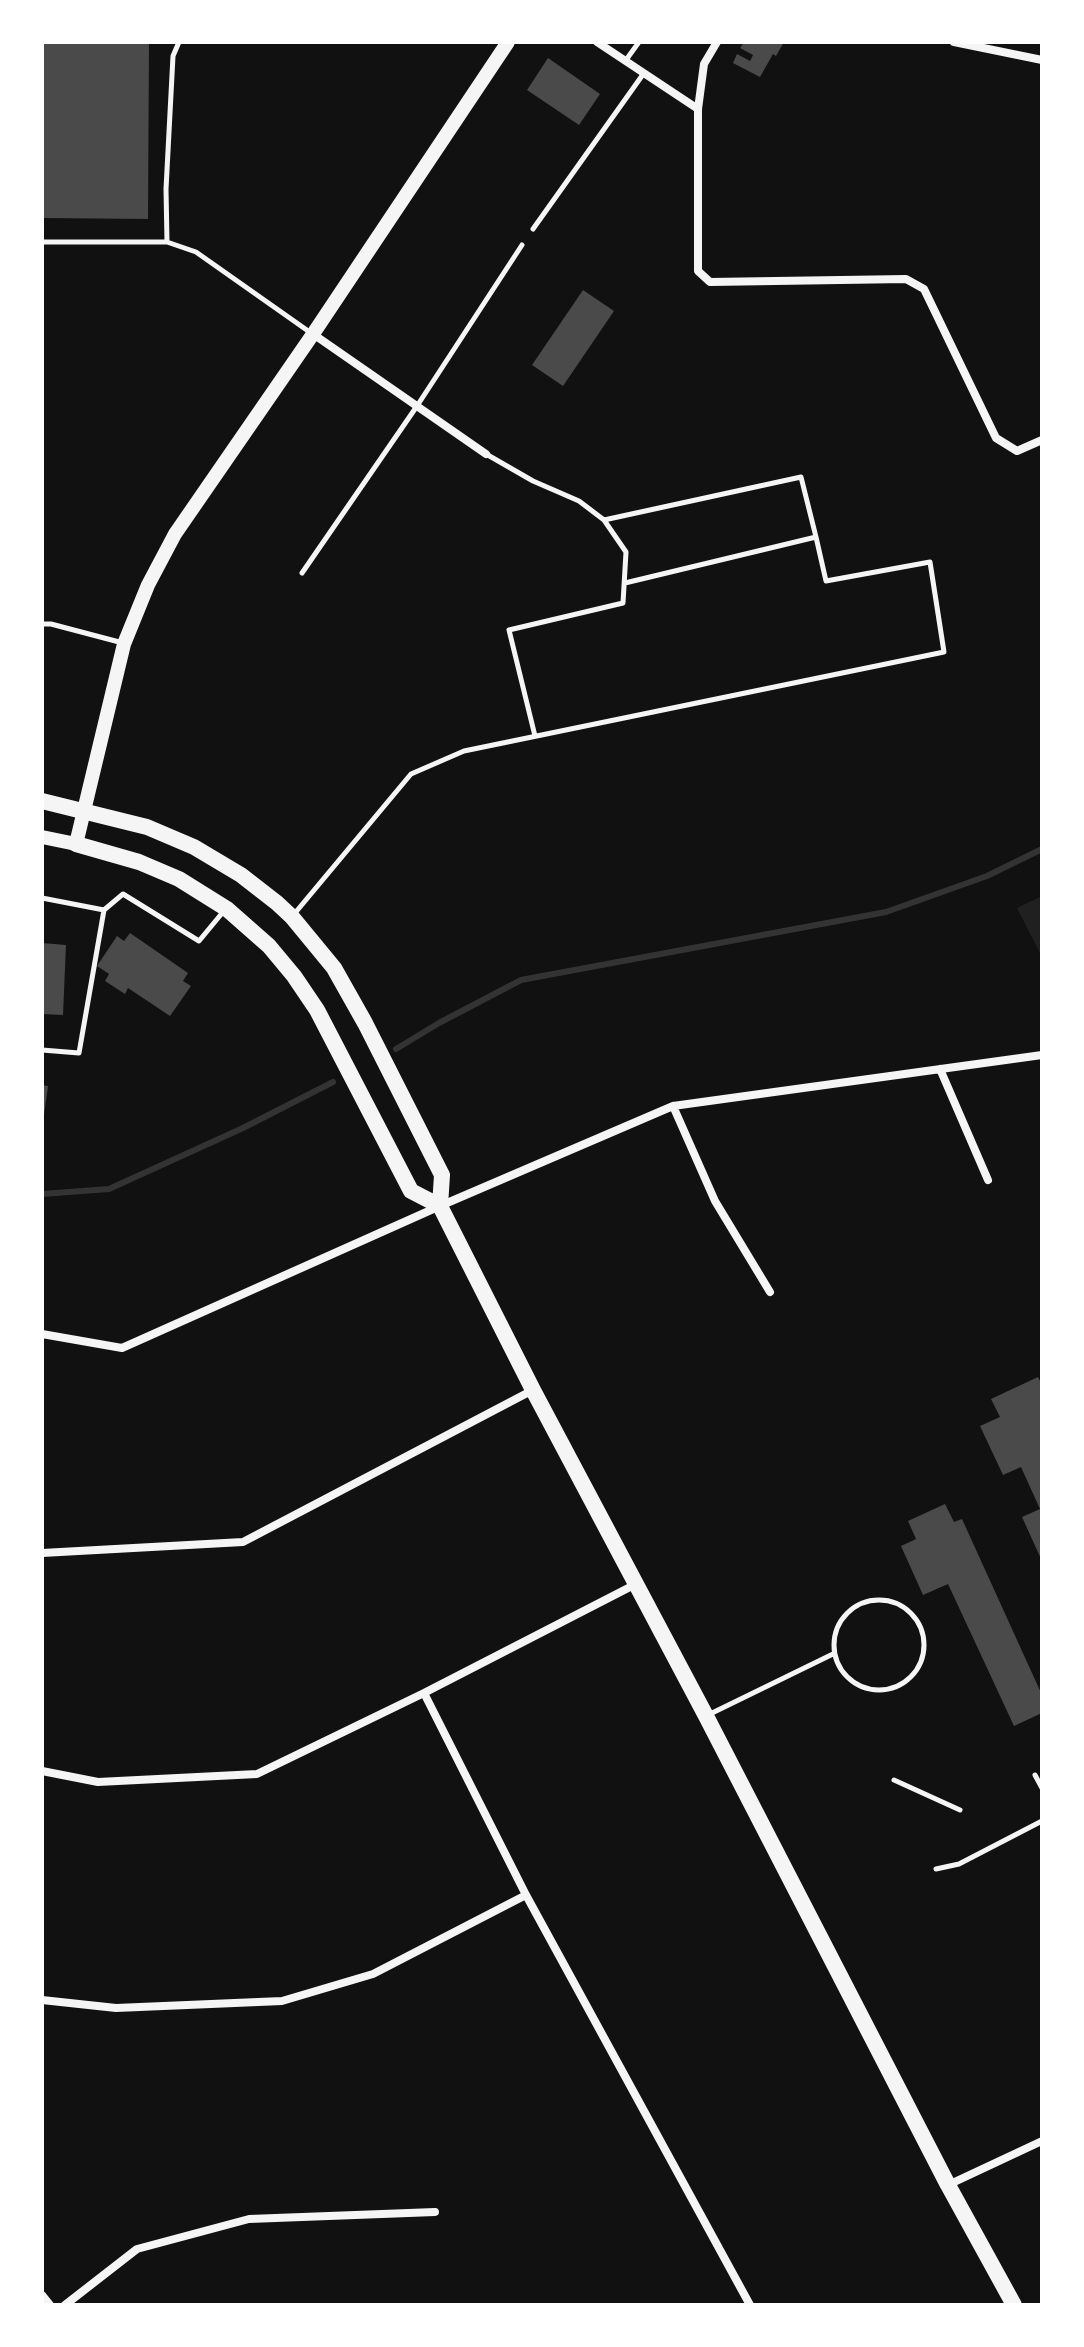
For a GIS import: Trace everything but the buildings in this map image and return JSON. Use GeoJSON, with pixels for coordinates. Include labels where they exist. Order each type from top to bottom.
{"type":"FeatureCollection","features":[{"type":"Feature","properties":{"kind":"main road"},"geometry":{"type":"LineString","coordinates":[[42,801],[147,827],[194,847],[250,881],[292,917],[334,968],[442,1175],[440,1206],[533,1390],[706,1716],[948,2185],[1014,2305]]}},
{"type":"Feature","properties":{"kind":"main road"},"geometry":{"type":"LineString","coordinates":[[76,844],[159,869],[227,909],[269,946],[294,976],[328,1031],[411,1191],[440,1206]]}},
{"type":"Feature","properties":{"kind":"street"},"geometry":{"type":"LineString","coordinates":[[42,837],[76,844],[124,644],[148,585],[175,534],[508,42]]}},
{"type":"Feature","properties":{"kind":"street"},"geometry":{"type":"LineString","coordinates":[[597,42],[698,109]]}},
{"type":"Feature","properties":{"kind":"street"},"geometry":{"type":"LineString","coordinates":[[717,42],[704,64],[698,109],[698,271],[710,282],[906,279],[924,289],[996,438],[1017,451],[1042,440]]}},
{"type":"Feature","properties":{"kind":"street"},"geometry":{"type":"LineString","coordinates":[[954,42],[1042,60]]}},
{"type":"Feature","properties":{"kind":"street"},"geometry":{"type":"LineString","coordinates":[[313,334],[486,454]]}},
{"type":"Feature","properties":{"kind":"street"},"geometry":{"type":"LineString","coordinates":[[42,1334],[122,1348],[673,1106],[1042,1055]]}},
{"type":"Feature","properties":{"kind":"street"},"geometry":{"type":"LineString","coordinates":[[940,1069],[988,1180]]}},
{"type":"Feature","properties":{"kind":"street"},"geometry":{"type":"LineString","coordinates":[[673,1106],[715,1201],[770,1292]]}},
{"type":"Feature","properties":{"kind":"street"},"geometry":{"type":"LineString","coordinates":[[42,1553],[243,1542],[533,1390]]}},
{"type":"Feature","properties":{"kind":"street"},"geometry":{"type":"LineString","coordinates":[[42,1771],[98,1782],[257,1774],[424,1693],[636,1584]]}},
{"type":"Feature","properties":{"kind":"street"},"geometry":{"type":"LineString","coordinates":[[424,1693],[526,1895],[750,2305]]}},
{"type":"Feature","properties":{"kind":"street"},"geometry":{"type":"LineString","coordinates":[[42,2000],[116,2008],[282,2001],[373,1974],[526,1895]]}},
{"type":"Feature","properties":{"kind":"street"},"geometry":{"type":"LineString","coordinates":[[948,2185],[1042,2141]]}},
{"type":"Feature","properties":{"kind":"street"},"geometry":{"type":"LineString","coordinates":[[65,2305],[137,2249],[249,2219],[435,2212]]}},
{"type":"Feature","properties":{"kind":"street"},"geometry":{"type":"LineString","coordinates":[[42,2295],[50,2305]]}},
{"type":"Feature","properties":{"kind":"lane"},"geometry":{"type":"LineString","coordinates":[[167,242],[166,189],[173,56],[179,42]]}},
{"type":"Feature","properties":{"kind":"lane"},"geometry":{"type":"LineString","coordinates":[[626,60],[639,42]]}},
{"type":"Feature","properties":{"kind":"lane"},"geometry":{"type":"LineString","coordinates":[[533,229],[644,72]]}},
{"type":"Feature","properties":{"kind":"lane"},"geometry":{"type":"LineString","coordinates":[[42,242],[167,242],[196,252],[313,334]]}},
{"type":"Feature","properties":{"kind":"lane"},"geometry":{"type":"LineString","coordinates":[[302,573],[417,406],[522,245]]}},
{"type":"Feature","properties":{"kind":"lane"},"geometry":{"type":"LineString","coordinates":[[486,454],[533,481],[579,501],[604,520],[626,552],[623,603],[509,630],[535,736]]}},
{"type":"Feature","properties":{"kind":"lane"},"geometry":{"type":"LineString","coordinates":[[292,917],[411,774],[464,751],[944,652],[930,562],[826,581],[801,477],[604,520]]}},
{"type":"Feature","properties":{"kind":"lane"},"geometry":{"type":"LineString","coordinates":[[625,583],[816,537]]}},
{"type":"Feature","properties":{"kind":"lane"},"geometry":{"type":"LineString","coordinates":[[42,624],[124,644]]}},
{"type":"Feature","properties":{"kind":"lane"},"geometry":{"type":"LineString","coordinates":[[42,1050],[79,1053],[104,910],[123,894],[199,941],[227,909]]}},
{"type":"Feature","properties":{"kind":"lane"},"geometry":{"type":"LineString","coordinates":[[42,898],[104,910]]}},
{"type":"Feature","properties":{"kind":"lane"},"geometry":{"type":"LineString","coordinates":[[885,1598],[911,1611],[925,1636],[922,1665],[902,1686],[873,1692],[847,1679],[833,1654],[837,1625],[856,1604],[885,1598]]}},
{"type":"Feature","properties":{"kind":"lane"},"geometry":{"type":"LineString","coordinates":[[706,1716],[833,1654]]}},
{"type":"Feature","properties":{"kind":"lane"},"geometry":{"type":"LineString","coordinates":[[1035,1775],[1042,1788]]}},
{"type":"Feature","properties":{"kind":"lane"},"geometry":{"type":"LineString","coordinates":[[894,1780],[960,1810]]}},
{"type":"Feature","properties":{"kind":"lane"},"geometry":{"type":"LineString","coordinates":[[936,1869],[959,1864],[1042,1821]]}},
{"type":"Feature","properties":{"kind":"shaded area"},"geometry":{"type":"Polygon","coordinates":[[[1042,896],[1042,957],[1017,908],[1042,896]]]}},
{"type":"Feature","properties":{"kind":"waterway"},"geometry":{"type":"LineString","coordinates":[[396,1049],[521,980],[886,912],[987,876],[1042,849]]}},
{"type":"Feature","properties":{"kind":"waterway"},"geometry":{"type":"LineString","coordinates":[[42,1194],[109,1189],[243,1128],[333,1082]]}}]}
